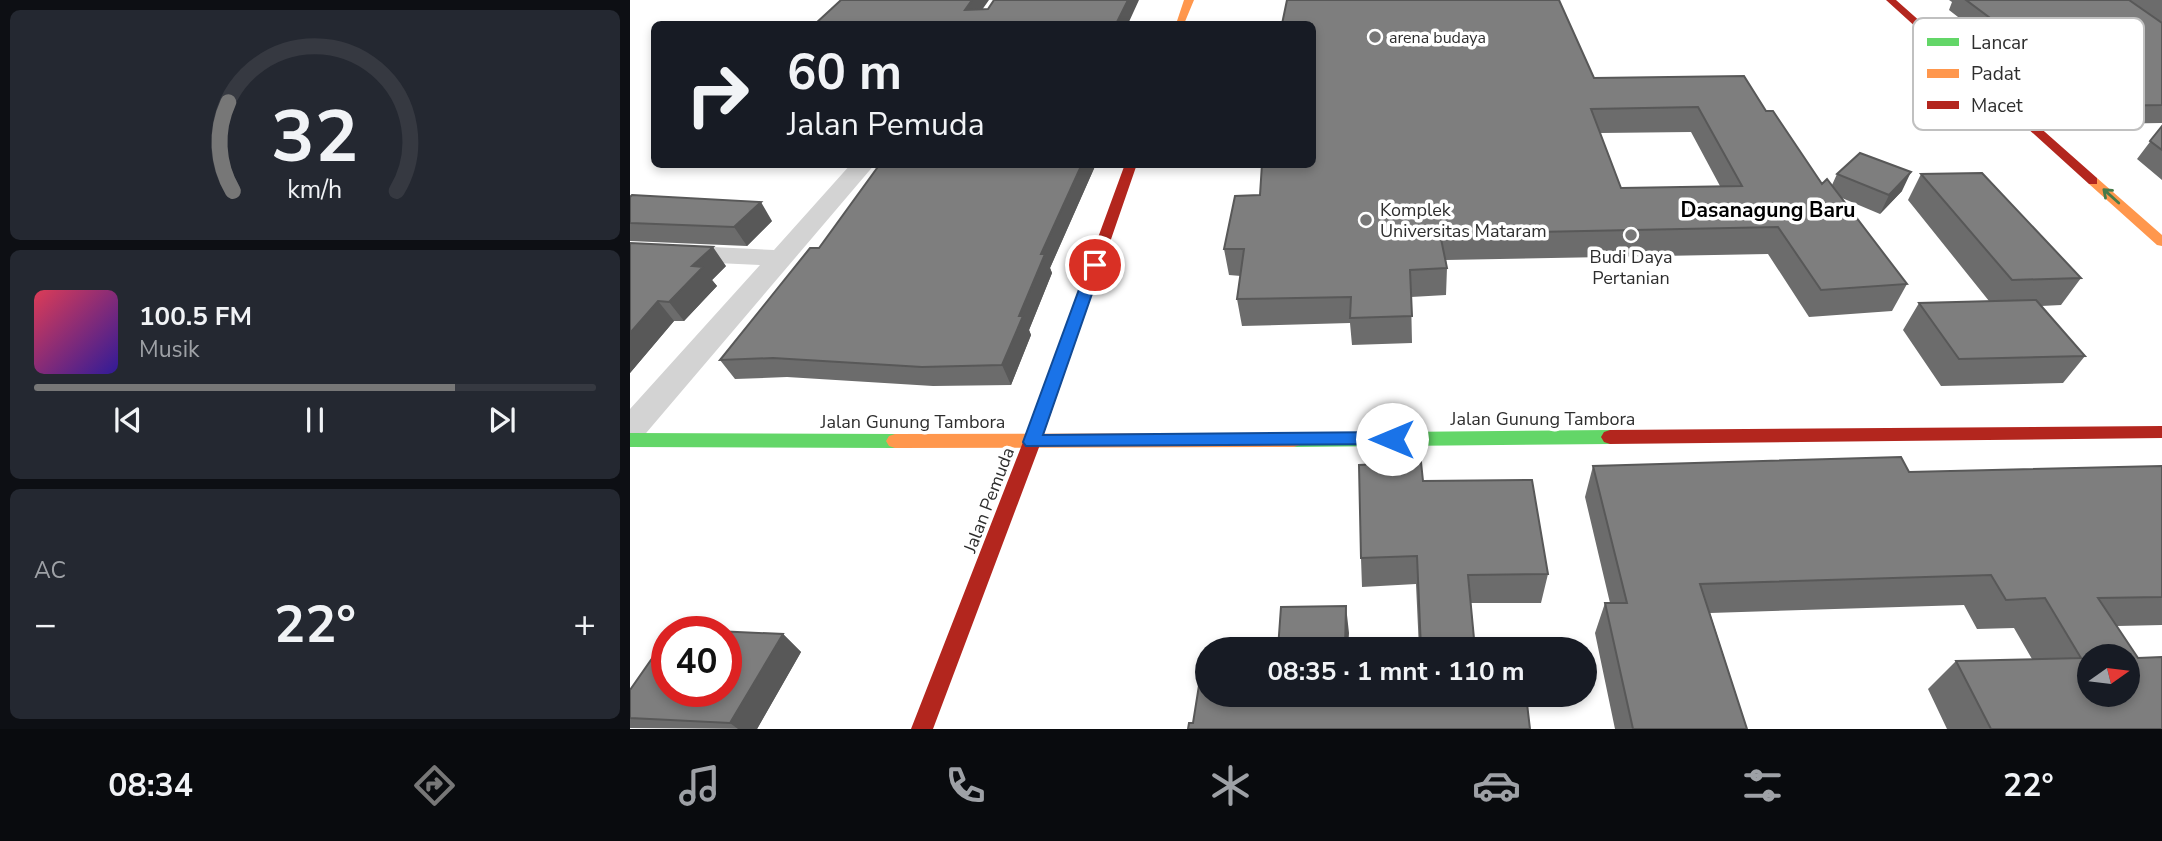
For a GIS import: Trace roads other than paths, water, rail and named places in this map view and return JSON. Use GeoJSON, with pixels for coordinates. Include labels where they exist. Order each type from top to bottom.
{"type":"FeatureCollection","features":[{"type":"Feature","properties":{"kind":"street"},"geometry":{"type":"LineString","coordinates":[[1181,21],[1189,0]]}},
{"type":"Feature","properties":{"kind":"street"},"geometry":{"type":"LineString","coordinates":[[1891,0],[1913,20]]}},
{"type":"Feature","properties":{"kind":"street"},"geometry":{"type":"LineString","coordinates":[[2037,130],[2162,242]]}},
{"type":"Feature","properties":{"kind":"street"},"geometry":{"type":"LineString","coordinates":[[630,430],[861,168]]}},
{"type":"Feature","properties":{"kind":"street","name":"Jalan Pemuda"},"geometry":{"type":"LineString","coordinates":[[922,729],[1032,442],[1130,168]]}},
{"type":"Feature","properties":{"kind":"street"},"geometry":{"type":"LineString","coordinates":[[630,251],[783,258]]}},
{"type":"Feature","properties":{"kind":"street","name":"Jalan Gunung Tambora"},"geometry":{"type":"LineString","coordinates":[[630,440],[1032,442],[2162,432]]}},
{"type":"Feature","properties":{"kind":"place","name":"arena budaya"},"geometry":{"type":"Point","coordinates":[1375,37]}},
{"type":"Feature","properties":{"kind":"place","name":"Komplek Universitas Mataram"},"geometry":{"type":"Point","coordinates":[1366,220]}},
{"type":"Feature","properties":{"kind":"place","name":"Budi Daya Pertanian"},"geometry":{"type":"Point","coordinates":[1631,235]}},
{"type":"Feature","properties":{"kind":"district","name":"Dasanagung Baru"},"geometry":{"type":"Point","coordinates":[1768,210]}}]}
